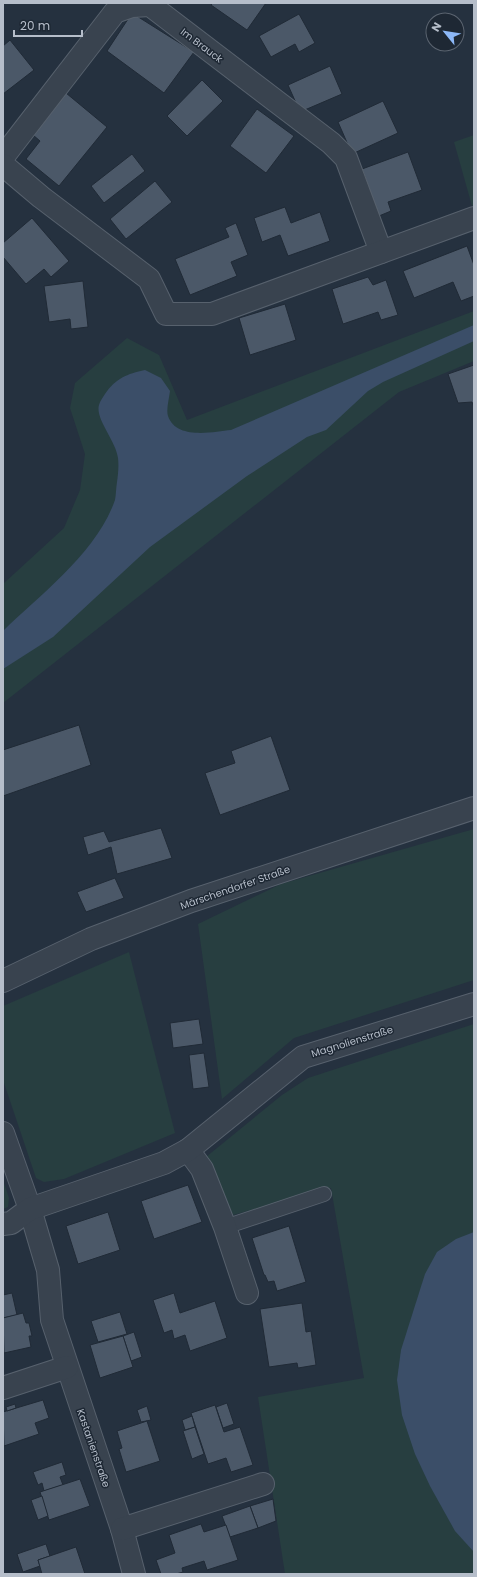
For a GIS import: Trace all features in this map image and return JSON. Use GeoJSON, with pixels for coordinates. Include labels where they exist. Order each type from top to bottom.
{"type":"FeatureCollection","features":[{"type":"Feature","properties":{"kind":"street","name":"Im Brauck"},"geometry":{"type":"LineString","coordinates":[[3,157],[115,12],[132,6],[150,5],[331,143],[346,158],[381,252]]}},
{"type":"Feature","properties":{"kind":"street"},"geometry":{"type":"LineString","coordinates":[[3,165],[41,197],[149,279],[166,314],[212,314],[474,218]]}},
{"type":"Feature","properties":{"kind":"street","name":"Märschendorfer Straße"},"geometry":{"type":"LineString","coordinates":[[3,981],[91,939],[192,901],[474,808]]}},
{"type":"Feature","properties":{"kind":"street","name":"Magnolienstraße"},"geometry":{"type":"LineString","coordinates":[[30,1209],[164,1163],[188,1150],[303,1057],[474,1004]]}},
{"type":"Feature","properties":{"kind":"street","name":"Kastanienstraße"},"geometry":{"type":"LineString","coordinates":[[3,1133],[30,1209],[48,1270],[52,1320],[122,1529],[134,1574]]}},
{"type":"Feature","properties":{"kind":"street"},"geometry":{"type":"LineString","coordinates":[[188,1150],[202,1169],[225,1227],[247,1293]]}},
{"type":"Feature","properties":{"kind":"street"},"geometry":{"type":"LineString","coordinates":[[3,1224],[11,1223],[30,1209]]}},
{"type":"Feature","properties":{"kind":"street"},"geometry":{"type":"LineString","coordinates":[[3,1388],[67,1367]]}},
{"type":"Feature","properties":{"kind":"street"},"geometry":{"type":"LineString","coordinates":[[122,1529],[263,1484]]}},
{"type":"Feature","properties":{"kind":"lane"},"geometry":{"type":"LineString","coordinates":[[225,1227],[324,1194]]}},
{"type":"Feature","properties":{"kind":"green space"},"geometry":{"type":"Polygon","coordinates":[[[474,135],[474,205],[472,206],[454,142],[474,135]]]}},
{"type":"Feature","properties":{"kind":"green space"},"geometry":{"type":"Polygon","coordinates":[[[474,311],[474,361],[399,392],[3,703],[3,584],[64,528],[80,490],[85,454],[70,408],[75,383],[127,338],[159,355],[187,420],[474,311]]]}},
{"type":"Feature","properties":{"kind":"green space"},"geometry":{"type":"Polygon","coordinates":[[[474,829],[474,980],[294,1038],[222,1099],[198,924],[281,884],[474,829]]]}},
{"type":"Feature","properties":{"kind":"green space"},"geometry":{"type":"Polygon","coordinates":[[[129,952],[175,1133],[64,1179],[44,1182],[36,1178],[3,1080],[3,1006],[129,952]]]}},
{"type":"Feature","properties":{"kind":"green space"},"geometry":{"type":"Polygon","coordinates":[[[474,1024],[474,1574],[285,1574],[258,1397],[364,1378],[331,1188],[233,1215],[206,1157],[282,1095],[308,1078],[474,1024]]]}},
{"type":"Feature","properties":{"kind":"green space"},"geometry":{"type":"Polygon","coordinates":[[[3,1180],[9,1198],[8,1207],[3,1209],[3,1180]]]}},
{"type":"Feature","properties":{"kind":"water"},"geometry":{"type":"Polygon","coordinates":[[[474,325],[474,341],[383,382],[368,391],[326,430],[307,437],[247,476],[150,547],[53,637],[3,669],[3,631],[82,555],[107,519],[115,500],[118,458],[114,445],[100,417],[99,405],[102,398],[118,380],[127,375],[145,370],[161,378],[170,391],[167,414],[172,424],[179,429],[196,433],[231,430],[474,325]]]}},
{"type":"Feature","properties":{"kind":"water"},"geometry":{"type":"Polygon","coordinates":[[[474,1232],[474,1552],[455,1531],[430,1486],[415,1454],[402,1415],[397,1380],[401,1350],[425,1274],[437,1252],[456,1239],[474,1232]]]}},
{"type":"Feature","properties":{"kind":"building"},"geometry":{"type":"Polygon","coordinates":[[[213,3],[266,3],[247,30],[211,5],[213,3]]]}},
{"type":"Feature","properties":{"kind":"building"},"geometry":{"type":"Polygon","coordinates":[[[132,13],[194,52],[164,93],[107,51],[132,13]]]}},
{"type":"Feature","properties":{"kind":"building"},"geometry":{"type":"Polygon","coordinates":[[[299,14],[315,43],[299,52],[295,44],[271,57],[259,36],[299,14]]]}},
{"type":"Feature","properties":{"kind":"building"},"geometry":{"type":"Polygon","coordinates":[[[10,40],[34,70],[3,94],[3,46],[10,40]]]}},
{"type":"Feature","properties":{"kind":"building"},"geometry":{"type":"Polygon","coordinates":[[[330,66],[342,94],[300,112],[288,85],[330,66]]]}},
{"type":"Feature","properties":{"kind":"building"},"geometry":{"type":"Polygon","coordinates":[[[202,80],[223,101],[187,136],[167,116],[202,80]]]}},
{"type":"Feature","properties":{"kind":"building"},"geometry":{"type":"Polygon","coordinates":[[[66,93],[107,127],[59,186],[26,159],[40,141],[33,135],[66,93]]]}},
{"type":"Feature","properties":{"kind":"building"},"geometry":{"type":"Polygon","coordinates":[[[383,101],[398,133],[352,154],[338,122],[383,101]]]}},
{"type":"Feature","properties":{"kind":"building"},"geometry":{"type":"Polygon","coordinates":[[[257,109],[294,136],[266,173],[230,146],[257,109]]]}},
{"type":"Feature","properties":{"kind":"building"},"geometry":{"type":"Polygon","coordinates":[[[408,152],[422,190],[388,202],[391,211],[379,216],[362,169],[408,152]]]}},
{"type":"Feature","properties":{"kind":"building"},"geometry":{"type":"Polygon","coordinates":[[[132,154],[145,171],[104,203],[91,186],[132,154]]]}},
{"type":"Feature","properties":{"kind":"building"},"geometry":{"type":"Polygon","coordinates":[[[155,181],[172,202],[126,239],[110,219],[155,181]]]}},
{"type":"Feature","properties":{"kind":"building"},"geometry":{"type":"Polygon","coordinates":[[[285,207],[291,223],[320,212],[330,241],[288,256],[280,235],[262,242],[254,218],[285,207]]]}},
{"type":"Feature","properties":{"kind":"building"},"geometry":{"type":"Polygon","coordinates":[[[32,218],[69,261],[51,277],[44,269],[26,284],[3,257],[3,243],[32,218]]]}},
{"type":"Feature","properties":{"kind":"building"},"geometry":{"type":"Polygon","coordinates":[[[236,223],[248,255],[231,262],[237,276],[190,295],[175,259],[229,237],[225,228],[236,223]]]}},
{"type":"Feature","properties":{"kind":"building"},"geometry":{"type":"Polygon","coordinates":[[[467,246],[474,265],[474,296],[461,301],[453,282],[414,298],[403,271],[467,246]]]}},
{"type":"Feature","properties":{"kind":"building"},"geometry":{"type":"Polygon","coordinates":[[[368,277],[373,285],[386,280],[398,315],[381,320],[378,312],[343,324],[332,289],[368,277]]]}},
{"type":"Feature","properties":{"kind":"building"},"geometry":{"type":"Polygon","coordinates":[[[83,281],[88,327],[71,329],[70,319],[49,322],[44,286],[83,281]]]}},
{"type":"Feature","properties":{"kind":"building"},"geometry":{"type":"Polygon","coordinates":[[[285,304],[296,340],[250,355],[239,318],[285,304]]]}},
{"type":"Feature","properties":{"kind":"building"},"geometry":{"type":"Polygon","coordinates":[[[474,365],[474,407],[472,402],[458,403],[448,374],[474,365]]]}},
{"type":"Feature","properties":{"kind":"building"},"geometry":{"type":"Polygon","coordinates":[[[79,725],[91,765],[3,796],[3,750],[79,725]]]}},
{"type":"Feature","properties":{"kind":"building"},"geometry":{"type":"Polygon","coordinates":[[[271,736],[290,790],[220,815],[205,773],[235,763],[231,751],[271,736]]]}},
{"type":"Feature","properties":{"kind":"building"},"geometry":{"type":"Polygon","coordinates":[[[161,828],[172,858],[117,874],[111,847],[88,855],[83,837],[104,831],[109,842],[161,828]]]}},
{"type":"Feature","properties":{"kind":"building"},"geometry":{"type":"Polygon","coordinates":[[[115,878],[124,898],[86,912],[77,892],[115,878]]]}},
{"type":"Feature","properties":{"kind":"building"},"geometry":{"type":"Polygon","coordinates":[[[199,1019],[203,1044],[173,1048],[170,1023],[199,1019]]]}},
{"type":"Feature","properties":{"kind":"building"},"geometry":{"type":"Polygon","coordinates":[[[204,1053],[209,1087],[193,1089],[189,1055],[204,1053]]]}},
{"type":"Feature","properties":{"kind":"building"},"geometry":{"type":"Polygon","coordinates":[[[188,1185],[202,1222],[154,1239],[141,1201],[188,1185]]]}},
{"type":"Feature","properties":{"kind":"building"},"geometry":{"type":"Polygon","coordinates":[[[108,1212],[120,1250],[78,1264],[66,1226],[108,1212]]]}},
{"type":"Feature","properties":{"kind":"building"},"geometry":{"type":"Polygon","coordinates":[[[289,1226],[306,1282],[277,1291],[274,1281],[268,1282],[264,1275],[252,1238],[289,1226]]]}},
{"type":"Feature","properties":{"kind":"building"},"geometry":{"type":"Polygon","coordinates":[[[12,1293],[17,1315],[3,1318],[3,1295],[12,1293]]]}},
{"type":"Feature","properties":{"kind":"building"},"geometry":{"type":"Polygon","coordinates":[[[174,1293],[180,1313],[215,1301],[227,1338],[190,1351],[185,1335],[174,1339],[172,1330],[164,1333],[153,1300],[174,1293]]]}},
{"type":"Feature","properties":{"kind":"building"},"geometry":{"type":"Polygon","coordinates":[[[302,1303],[306,1332],[311,1331],[316,1365],[298,1368],[297,1363],[269,1367],[260,1309],[302,1303]]]}},
{"type":"Feature","properties":{"kind":"building"},"geometry":{"type":"Polygon","coordinates":[[[120,1312],[127,1334],[98,1342],[91,1321],[120,1312]]]}},
{"type":"Feature","properties":{"kind":"building"},"geometry":{"type":"Polygon","coordinates":[[[23,1313],[26,1323],[29,1323],[32,1336],[29,1336],[31,1347],[4,1353],[3,1318],[23,1313]]]}},
{"type":"Feature","properties":{"kind":"building"},"geometry":{"type":"Polygon","coordinates":[[[134,1332],[142,1357],[131,1361],[123,1336],[134,1332]]]}},
{"type":"Feature","properties":{"kind":"building"},"geometry":{"type":"Polygon","coordinates":[[[123,1336],[133,1367],[100,1378],[90,1345],[123,1336]]]}},
{"type":"Feature","properties":{"kind":"building"},"geometry":{"type":"Polygon","coordinates":[[[43,1400],[49,1418],[35,1423],[39,1434],[4,1446],[3,1412],[43,1400]]]}},
{"type":"Feature","properties":{"kind":"building"},"geometry":{"type":"Polygon","coordinates":[[[227,1403],[234,1424],[223,1428],[216,1407],[227,1403]]]}},
{"type":"Feature","properties":{"kind":"building"},"geometry":{"type":"Polygon","coordinates":[[[15,1404],[16,1408],[7,1411],[6,1407],[15,1404]]]}},
{"type":"Feature","properties":{"kind":"building"},"geometry":{"type":"Polygon","coordinates":[[[215,1405],[224,1432],[240,1427],[253,1465],[231,1472],[226,1458],[208,1464],[191,1413],[215,1405]]]}},
{"type":"Feature","properties":{"kind":"building"},"geometry":{"type":"Polygon","coordinates":[[[147,1406],[151,1420],[141,1422],[137,1410],[147,1406]]]}},
{"type":"Feature","properties":{"kind":"building"},"geometry":{"type":"Polygon","coordinates":[[[192,1416],[195,1427],[185,1430],[182,1420],[192,1416]]]}},
{"type":"Feature","properties":{"kind":"building"},"geometry":{"type":"Polygon","coordinates":[[[147,1421],[160,1461],[126,1472],[119,1449],[122,1448],[117,1431],[147,1421]]]}},
{"type":"Feature","properties":{"kind":"building"},"geometry":{"type":"Polygon","coordinates":[[[195,1427],[204,1454],[192,1459],[183,1431],[195,1427]]]}},
{"type":"Feature","properties":{"kind":"building"},"geometry":{"type":"Polygon","coordinates":[[[62,1462],[66,1475],[60,1477],[63,1485],[44,1491],[42,1483],[38,1485],[33,1472],[62,1462]]]}},
{"type":"Feature","properties":{"kind":"building"},"geometry":{"type":"Polygon","coordinates":[[[80,1479],[90,1506],[49,1520],[40,1492],[80,1479]]]}},
{"type":"Feature","properties":{"kind":"building"},"geometry":{"type":"Polygon","coordinates":[[[42,1496],[48,1516],[38,1520],[31,1500],[42,1496]]]}},
{"type":"Feature","properties":{"kind":"building"},"geometry":{"type":"Polygon","coordinates":[[[273,1499],[276,1521],[258,1528],[250,1506],[273,1499]]]}},
{"type":"Feature","properties":{"kind":"building"},"geometry":{"type":"Polygon","coordinates":[[[250,1506],[258,1528],[230,1537],[222,1516],[250,1506]]]}},
{"type":"Feature","properties":{"kind":"building"},"geometry":{"type":"Polygon","coordinates":[[[201,1524],[204,1532],[226,1525],[238,1560],[207,1570],[204,1561],[182,1568],[183,1572],[176,1574],[161,1574],[156,1560],[175,1553],[169,1535],[201,1524]]]}},
{"type":"Feature","properties":{"kind":"building"},"geometry":{"type":"Polygon","coordinates":[[[46,1544],[50,1556],[38,1560],[40,1566],[23,1572],[17,1554],[46,1544]]]}},
{"type":"Feature","properties":{"kind":"building"},"geometry":{"type":"Polygon","coordinates":[[[76,1547],[85,1574],[42,1574],[38,1560],[76,1547]]]}}]}
